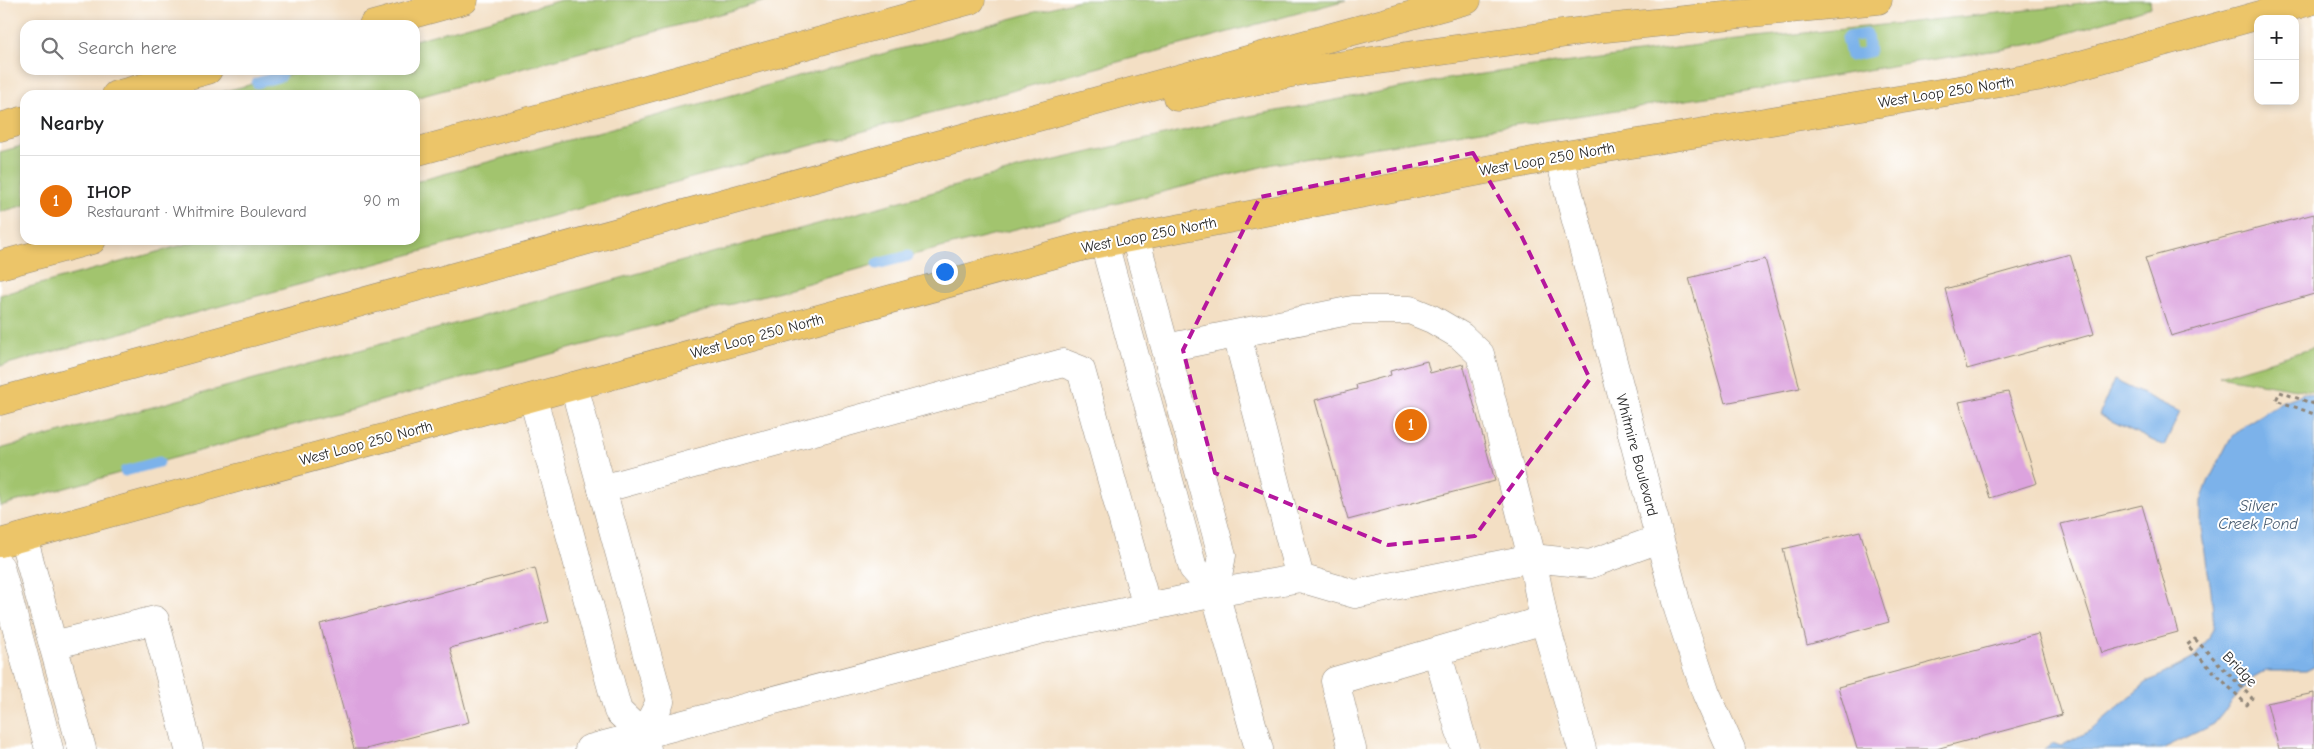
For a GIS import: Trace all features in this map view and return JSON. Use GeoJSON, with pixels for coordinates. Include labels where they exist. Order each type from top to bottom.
{"type":"FeatureCollection","features":[{"type":"Feature","properties":{"kind":"main road"},"geometry":{"type":"LineString","coordinates":[[391,20],[464,0]]}},
{"type":"Feature","properties":{"kind":"main road"},"geometry":{"type":"LineString","coordinates":[[420,151],[971,0]]}},
{"type":"Feature","properties":{"kind":"main road"},"geometry":{"type":"LineString","coordinates":[[0,401],[778,186],[909,153],[1467,0]]}},
{"type":"Feature","properties":{"kind":"main road"},"geometry":{"type":"LineString","coordinates":[[909,153],[1105,110],[1302,71],[1596,29],[1878,0]]}},
{"type":"Feature","properties":{"kind":"main road","name":"West Loop 250 North"},"geometry":{"type":"LineString","coordinates":[[11,540],[1081,248],[1559,156],[2037,77],[2314,0]]}},
{"type":"Feature","properties":{"kind":"main road"},"geometry":{"type":"LineString","coordinates":[[134,90],[190,75]]}},
{"type":"Feature","properties":{"kind":"main road"},"geometry":{"type":"LineString","coordinates":[[0,126],[20,121]]}},
{"type":"Feature","properties":{"kind":"main road"},"geometry":{"type":"LineString","coordinates":[[0,265],[74,245]]}},
{"type":"Feature","properties":{"kind":"street","name":"Whitmire Boulevard"},"geometry":{"type":"LineString","coordinates":[[1559,156],[1678,609],[1706,693],[1731,749]]}},
{"type":"Feature","properties":{"kind":"street"},"geometry":{"type":"LineString","coordinates":[[1135,237],[1222,555],[1215,593]]}},
{"type":"Feature","properties":{"kind":"street"},"geometry":{"type":"LineString","coordinates":[[1104,243],[1193,568],[1215,593],[1259,749]]}},
{"type":"Feature","properties":{"kind":"street"},"geometry":{"type":"LineString","coordinates":[[1166,348],[1353,310],[1410,310],[1432,319],[1461,336],[1480,354],[1532,558],[1544,620],[1582,749]]}},
{"type":"Feature","properties":{"kind":"street"},"geometry":{"type":"LineString","coordinates":[[1237,335],[1300,578]]}},
{"type":"Feature","properties":{"kind":"street"},"geometry":{"type":"LineString","coordinates":[[602,489],[1062,363],[1081,370],[1147,607]]}},
{"type":"Feature","properties":{"kind":"street"},"geometry":{"type":"LineString","coordinates":[[574,386],[660,702],[645,742]]}},
{"type":"Feature","properties":{"kind":"street"},"geometry":{"type":"LineString","coordinates":[[533,398],[618,711],[645,742]]}},
{"type":"Feature","properties":{"kind":"street"},"geometry":{"type":"LineString","coordinates":[[589,749],[645,742],[1043,629],[1215,593],[1300,578],[1355,594],[1532,558],[1590,564],[1659,539]]}},
{"type":"Feature","properties":{"kind":"street"},"geometry":{"type":"LineString","coordinates":[[11,540],[53,645],[82,749]]}},
{"type":"Feature","properties":{"kind":"street"},"geometry":{"type":"LineString","coordinates":[[0,567],[49,749]]}},
{"type":"Feature","properties":{"kind":"street"},"geometry":{"type":"LineString","coordinates":[[53,645],[155,620],[189,749]]}},
{"type":"Feature","properties":{"kind":"street"},"geometry":{"type":"LineString","coordinates":[[1352,749],[1335,681],[1544,620]]}},
{"type":"Feature","properties":{"kind":"street"},"geometry":{"type":"LineString","coordinates":[[1437,652],[1466,749]]}},
{"type":"Feature","properties":{"kind":"path"},"geometry":{"type":"LineString","coordinates":[[2314,404],[2280,392],[2276,400],[2314,414]]}},
{"type":"Feature","properties":{"kind":"path","name":"Bridge"},"geometry":{"type":"LineString","coordinates":[[2195,639],[2252,698],[2247,705],[2234,692],[2187,645],[2195,639]]}},
{"type":"Feature","properties":{"kind":"highlighted area"},"geometry":{"type":"Polygon","coordinates":[[[1473,153],[1520,233],[1590,379],[1475,536],[1388,545],[1215,473],[1183,350],[1260,197],[1473,153]]]}},
{"type":"Feature","properties":{"kind":"green space"},"geometry":{"type":"Polygon","coordinates":[[[561,0],[770,0],[420,97],[420,90],[229,90],[288,75],[420,75],[420,39],[561,0]]]}},
{"type":"Feature","properties":{"kind":"green space"},"geometry":{"type":"Polygon","coordinates":[[[1079,0],[1346,0],[0,366],[0,295],[183,245],[420,245],[420,181],[1079,0]]]}},
{"type":"Feature","properties":{"kind":"green space"},"geometry":{"type":"Polygon","coordinates":[[[2105,0],[2150,0],[2151,7],[2037,43],[2005,49],[1273,164],[877,264],[0,506],[0,449],[1021,168],[1234,119],[1453,78],[1728,41],[2067,6],[2105,0]]]}},
{"type":"Feature","properties":{"kind":"green space"},"geometry":{"type":"Polygon","coordinates":[[[20,146],[20,206],[0,212],[0,152],[20,146]]]}},
{"type":"Feature","properties":{"kind":"green space"},"geometry":{"type":"Polygon","coordinates":[[[2314,348],[2314,392],[2219,376],[2314,348]]]}},
{"type":"Feature","properties":{"kind":"water"},"geometry":{"type":"Polygon","coordinates":[[[2114,380],[2180,412],[2164,446],[2099,415],[2114,380]]]}},
{"type":"Feature","properties":{"kind":"water","name":"Silver Creek Pond"},"geometry":{"type":"Polygon","coordinates":[[[2304,393],[2314,395],[2314,667],[2306,671],[2266,671],[2250,680],[2214,724],[2162,749],[2044,749],[2052,743],[2061,746],[2091,730],[2146,683],[2194,658],[2208,639],[2214,627],[2211,590],[2201,528],[2201,501],[2208,482],[2230,439],[2246,424],[2281,402],[2304,393]]]}},
{"type":"Feature","properties":{"kind":"building"},"geometry":{"type":"Polygon","coordinates":[[[2314,214],[2314,294],[2171,336],[2145,258],[2314,214]]]}},
{"type":"Feature","properties":{"kind":"building"},"geometry":{"type":"Polygon","coordinates":[[[2070,254],[2094,334],[1967,369],[1945,289],[2070,254]]]}},
{"type":"Feature","properties":{"kind":"building"},"geometry":{"type":"Polygon","coordinates":[[[1765,259],[1800,388],[1725,403],[1689,278],[1765,259]]]}},
{"type":"Feature","properties":{"kind":"building"},"geometry":{"type":"Polygon","coordinates":[[[1427,361],[1430,373],[1463,364],[1495,481],[1348,520],[1315,400],[1357,389],[1356,385],[1391,375],[1390,371],[1427,361]]]}},
{"type":"Feature","properties":{"kind":"building"},"geometry":{"type":"Polygon","coordinates":[[[2008,392],[2037,483],[1990,498],[1959,402],[2008,392]]]}},
{"type":"Feature","properties":{"kind":"building"},"geometry":{"type":"Polygon","coordinates":[[[2142,505],[2178,632],[2102,653],[2061,524],[2142,505]]]}},
{"type":"Feature","properties":{"kind":"building"},"geometry":{"type":"Polygon","coordinates":[[[1860,531],[1889,622],[1807,645],[1783,549],[1860,531]]]}},
{"type":"Feature","properties":{"kind":"building"},"geometry":{"type":"Polygon","coordinates":[[[535,568],[549,622],[450,648],[469,722],[366,749],[354,749],[320,624],[535,568]]]}},
{"type":"Feature","properties":{"kind":"building"},"geometry":{"type":"Polygon","coordinates":[[[2038,634],[2062,715],[1936,749],[1857,749],[1838,687],[2038,634]]]}},
{"type":"Feature","properties":{"kind":"building"},"geometry":{"type":"Polygon","coordinates":[[[2314,693],[2314,749],[2279,749],[2267,703],[2314,693]]]}},
{"type":"Feature","properties":{"kind":"waterway"},"geometry":{"type":"LineString","coordinates":[[1867,34],[1869,52],[1851,56],[1847,37],[1867,34]]}},
{"type":"Feature","properties":{"kind":"waterway"},"geometry":{"type":"LineString","coordinates":[[257,83],[281,76]]}},
{"type":"Feature","properties":{"kind":"waterway"},"geometry":{"type":"LineString","coordinates":[[877,264],[908,256]]}},
{"type":"Feature","properties":{"kind":"waterway"},"geometry":{"type":"LineString","coordinates":[[125,471],[159,462]]}},
{"type":"Feature","properties":{"kind":"place","name":"IHOP"},"geometry":{"type":"Point","coordinates":[1411,425]}}]}
